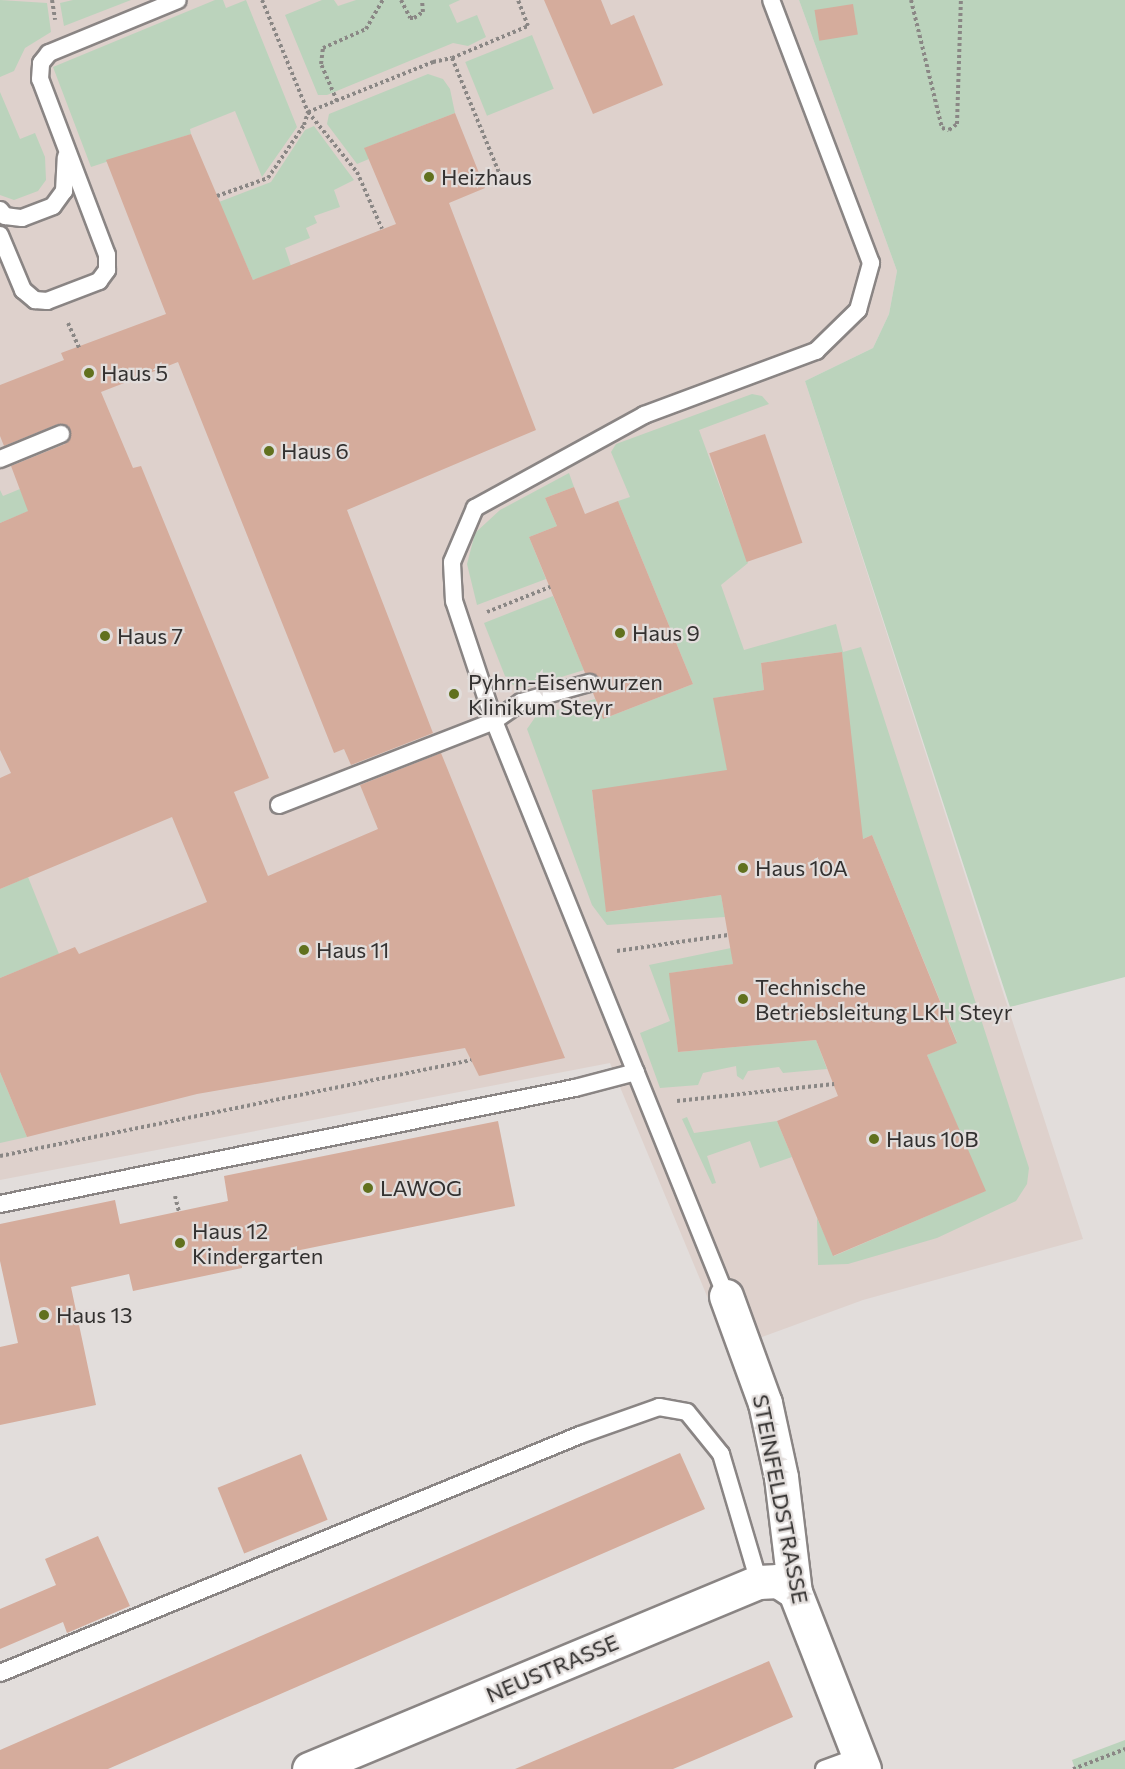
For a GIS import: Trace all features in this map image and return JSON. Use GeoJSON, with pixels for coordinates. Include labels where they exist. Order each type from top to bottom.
{"type":"FeatureCollection","features":[{"type":"Feature","properties":{"kind":"street","name":"STEINFELDSTRASSE"},"geometry":{"type":"LineString","coordinates":[[726,1296],[765,1403],[781,1477],[795,1592],[862,1762]]}},
{"type":"Feature","properties":{"kind":"street"},"geometry":{"type":"LineString","coordinates":[[759,1582],[778,1581],[795,1592]]}},
{"type":"Feature","properties":{"kind":"street","name":"NEUSTRASSE"},"geometry":{"type":"LineString","coordinates":[[309,1769],[759,1582]]}},
{"type":"Feature","properties":{"kind":"lane"},"geometry":{"type":"LineString","coordinates":[[0,235],[23,290],[35,300],[47,301],[99,281],[107,270],[107,255],[40,79],[41,63],[49,53],[178,0]]}},
{"type":"Feature","properties":{"kind":"lane"},"geometry":{"type":"LineString","coordinates":[[726,1296],[494,721],[454,601],[452,562],[475,508],[644,415],[816,351],[858,310],[871,263],[771,0]]}},
{"type":"Feature","properties":{"kind":"lane"},"geometry":{"type":"LineString","coordinates":[[0,210],[5,216],[22,218],[53,206],[64,191],[67,151]]}},
{"type":"Feature","properties":{"kind":"lane"},"geometry":{"type":"LineString","coordinates":[[0,459],[61,434]]}},
{"type":"Feature","properties":{"kind":"lane"},"geometry":{"type":"LineString","coordinates":[[279,805],[494,721],[521,702],[589,682]]}},
{"type":"Feature","properties":{"kind":"lane"},"geometry":{"type":"LineString","coordinates":[[0,1204],[575,1088],[636,1072]]}},
{"type":"Feature","properties":{"kind":"lane"},"geometry":{"type":"LineString","coordinates":[[0,1673],[580,1435],[659,1407],[687,1413],[722,1454],[759,1582]]}},
{"type":"Feature","properties":{"kind":"lane"},"geometry":{"type":"LineString","coordinates":[[824,1769],[862,1762]]}},
{"type":"Feature","properties":{"kind":"path"},"geometry":{"type":"LineString","coordinates":[[52,0],[57,30]]}},
{"type":"Feature","properties":{"kind":"path"},"geometry":{"type":"LineString","coordinates":[[262,0],[308,112],[357,172],[382,229]]}},
{"type":"Feature","properties":{"kind":"path"},"geometry":{"type":"LineString","coordinates":[[337,101],[321,64],[323,48],[366,29],[383,0]]}},
{"type":"Feature","properties":{"kind":"path"},"geometry":{"type":"LineString","coordinates":[[401,0],[410,18],[414,18],[423,12],[422,0]]}},
{"type":"Feature","properties":{"kind":"path"},"geometry":{"type":"LineString","coordinates":[[308,112],[433,62],[452,58],[528,26],[518,0]]}},
{"type":"Feature","properties":{"kind":"path"},"geometry":{"type":"LineString","coordinates":[[911,0],[942,128],[949,130],[957,124],[961,0]]}},
{"type":"Feature","properties":{"kind":"path"},"geometry":{"type":"LineString","coordinates":[[452,58],[504,185]]}},
{"type":"Feature","properties":{"kind":"path"},"geometry":{"type":"LineString","coordinates":[[217,196],[268,178],[304,125],[308,112]]}},
{"type":"Feature","properties":{"kind":"path"},"geometry":{"type":"LineString","coordinates":[[461,622],[550,587]]}},
{"type":"Feature","properties":{"kind":"path"},"geometry":{"type":"LineString","coordinates":[[590,955],[728,935]]}},
{"type":"Feature","properties":{"kind":"path"},"geometry":{"type":"LineString","coordinates":[[0,1156],[471,1060]]}},
{"type":"Feature","properties":{"kind":"path"},"geometry":{"type":"LineString","coordinates":[[649,1103],[834,1084]]}},
{"type":"Feature","properties":{"kind":"path"},"geometry":{"type":"LineString","coordinates":[[1073,1769],[1125,1749]]}},
{"type":"Feature","properties":{"kind":"shaded area","name":"Pyhrn-Eisenwurzen Klinikum Steyr"},"geometry":{"type":"Polygon","coordinates":[[[0,0],[799,0],[897,271],[889,314],[873,348],[805,381],[1083,1239],[863,1300],[729,1349],[610,1063],[0,1180],[0,0]]]}},
{"type":"Feature","properties":{"kind":"green space"},"geometry":{"type":"Polygon","coordinates":[[[0,0],[47,3],[51,32],[25,48],[14,71],[0,77],[0,0]]]}},
{"type":"Feature","properties":{"kind":"green space"},"geometry":{"type":"Polygon","coordinates":[[[73,0],[131,0],[64,26],[60,3],[73,0]]]}},
{"type":"Feature","properties":{"kind":"green space"},"geometry":{"type":"Polygon","coordinates":[[[215,0],[223,0],[226,8],[246,0],[297,127],[262,177],[235,111],[190,129],[191,134],[91,167],[53,67],[215,0]]]}},
{"type":"Feature","properties":{"kind":"green space"},"geometry":{"type":"Polygon","coordinates":[[[322,0],[334,0],[338,6],[356,0],[460,0],[449,5],[457,23],[477,15],[486,37],[468,46],[453,43],[327,95],[318,95],[285,15],[322,0]]]}},
{"type":"Feature","properties":{"kind":"green space"},"geometry":{"type":"Polygon","coordinates":[[[799,0],[1125,0],[1125,977],[1010,1007],[805,381],[873,348],[889,314],[897,271],[799,0]]]}},
{"type":"Feature","properties":{"kind":"green space"},"geometry":{"type":"Polygon","coordinates":[[[532,35],[554,89],[487,116],[465,62],[532,35]]]}},
{"type":"Feature","properties":{"kind":"green space"},"geometry":{"type":"Polygon","coordinates":[[[428,74],[443,79],[450,89],[455,113],[365,148],[369,159],[357,164],[327,124],[329,114],[428,74]]]}},
{"type":"Feature","properties":{"kind":"green space"},"geometry":{"type":"Polygon","coordinates":[[[0,92],[20,139],[35,133],[45,157],[46,180],[38,191],[14,200],[0,195],[0,92]]]}},
{"type":"Feature","properties":{"kind":"green space"},"geometry":{"type":"Polygon","coordinates":[[[314,126],[354,180],[334,190],[340,207],[314,216],[317,223],[306,228],[310,238],[285,248],[291,266],[253,280],[219,202],[271,182],[305,130],[314,126]]]}},
{"type":"Feature","properties":{"kind":"green space"},"geometry":{"type":"Polygon","coordinates":[[[752,394],[762,396],[769,404],[699,430],[748,563],[721,585],[744,650],[836,624],[843,652],[861,647],[1029,1168],[1027,1184],[1016,1201],[937,1238],[848,1264],[818,1265],[817,1218],[834,1256],[985,1191],[927,1055],[957,1042],[872,835],[858,841],[842,652],[761,663],[764,690],[714,698],[732,794],[702,774],[592,791],[607,912],[721,895],[725,917],[607,925],[592,905],[527,729],[536,716],[595,699],[603,719],[693,684],[618,501],[630,497],[611,452],[616,444],[752,394]]]}},
{"type":"Feature","properties":{"kind":"green space"},"geometry":{"type":"Polygon","coordinates":[[[569,473],[574,487],[545,498],[557,526],[529,537],[546,579],[477,605],[467,564],[475,533],[500,510],[569,473]]]}},
{"type":"Feature","properties":{"kind":"green space"},"geometry":{"type":"Polygon","coordinates":[[[20,489],[29,511],[0,523],[0,490],[3,496],[20,489]]]}},
{"type":"Feature","properties":{"kind":"green space"},"geometry":{"type":"Polygon","coordinates":[[[553,596],[584,670],[526,688],[513,685],[505,676],[484,623],[553,596]]]}},
{"type":"Feature","properties":{"kind":"green space"},"geometry":{"type":"Polygon","coordinates":[[[28,877],[59,954],[0,978],[0,889],[28,877]]]}},
{"type":"Feature","properties":{"kind":"green space"},"geometry":{"type":"Polygon","coordinates":[[[731,948],[733,964],[670,973],[678,1052],[816,1040],[827,1069],[783,1073],[779,1067],[748,1071],[743,1080],[737,1076],[736,1066],[703,1073],[698,1085],[660,1088],[640,1033],[670,1021],[649,965],[731,948]]]}},
{"type":"Feature","properties":{"kind":"green space"},"geometry":{"type":"Polygon","coordinates":[[[0,1072],[27,1137],[0,1143],[0,1072]]]}},
{"type":"Feature","properties":{"kind":"green space"},"geometry":{"type":"Polygon","coordinates":[[[687,1117],[694,1133],[777,1121],[792,1157],[760,1168],[750,1141],[707,1156],[716,1183],[712,1184],[682,1119],[687,1117]]]}},
{"type":"Feature","properties":{"kind":"green space"},"geometry":{"type":"Polygon","coordinates":[[[1125,1740],[1125,1769],[1075,1769],[1072,1760],[1125,1740]]]}},
{"type":"Feature","properties":{"kind":"building"},"geometry":{"type":"Polygon","coordinates":[[[544,0],[601,0],[611,25],[634,15],[663,85],[593,114],[544,0]]]}},
{"type":"Feature","properties":{"kind":"building"},"geometry":{"type":"Polygon","coordinates":[[[853,4],[858,35],[819,41],[814,10],[853,4]]]}},
{"type":"Feature","properties":{"kind":"building"},"geometry":{"type":"Polygon","coordinates":[[[455,113],[485,188],[449,203],[536,430],[347,510],[433,733],[351,765],[344,749],[334,753],[178,362],[101,392],[133,468],[141,466],[269,778],[234,792],[268,876],[378,829],[360,785],[441,753],[565,1058],[479,1076],[465,1048],[197,1094],[27,1137],[0,1072],[0,978],[75,947],[79,954],[207,902],[172,817],[0,889],[0,778],[11,773],[0,750],[0,523],[28,511],[11,466],[65,444],[71,435],[68,426],[58,424],[4,446],[0,436],[0,385],[64,360],[61,353],[166,314],[106,160],[191,134],[253,280],[396,224],[364,148],[455,113]]]}},
{"type":"Feature","properties":{"kind":"building"},"geometry":{"type":"Polygon","coordinates":[[[765,434],[802,543],[747,562],[709,453],[765,434]]]}},
{"type":"Feature","properties":{"kind":"building","name":"Haus 9"},"geometry":{"type":"Polygon","coordinates":[[[574,487],[585,514],[618,501],[693,684],[603,719],[593,693],[599,680],[592,673],[585,673],[529,537],[557,526],[545,498],[574,487]]]}},
{"type":"Feature","properties":{"kind":"building","name":"Haus 10A"},"geometry":{"type":"Polygon","coordinates":[[[842,652],[863,839],[872,835],[957,1043],[927,1055],[986,1191],[833,1256],[777,1121],[838,1096],[816,1040],[678,1052],[669,973],[733,964],[721,895],[606,912],[592,790],[727,770],[713,698],[764,690],[761,663],[842,652]]]}},
{"type":"Feature","properties":{"kind":"building"},"geometry":{"type":"Polygon","coordinates":[[[498,1121],[515,1206],[242,1262],[242,1268],[133,1291],[129,1274],[71,1287],[96,1405],[0,1425],[0,1347],[18,1343],[0,1261],[0,1224],[115,1200],[120,1224],[228,1201],[224,1176],[498,1121]]]}},
{"type":"Feature","properties":{"kind":"building"},"geometry":{"type":"Polygon","coordinates":[[[680,1453],[705,1509],[108,1769],[0,1769],[0,1750],[680,1453]]]}},
{"type":"Feature","properties":{"kind":"building"},"geometry":{"type":"Polygon","coordinates":[[[301,1454],[328,1520],[244,1554],[218,1488],[301,1454]]]}},
{"type":"Feature","properties":{"kind":"building"},"geometry":{"type":"Polygon","coordinates":[[[98,1536],[130,1606],[67,1633],[63,1622],[0,1649],[0,1609],[56,1585],[45,1559],[98,1536]]]}},
{"type":"Feature","properties":{"kind":"building"},"geometry":{"type":"Polygon","coordinates":[[[769,1661],[793,1717],[699,1758],[673,1769],[515,1769],[769,1661]]]}},
{"type":"Feature","properties":{"kind":"place","name":"Heizhaus"},"geometry":{"type":"Point","coordinates":[429,177]}},
{"type":"Feature","properties":{"kind":"place","name":"Haus 5"},"geometry":{"type":"Point","coordinates":[89,373]}},
{"type":"Feature","properties":{"kind":"place","name":"Haus 6"},"geometry":{"type":"Point","coordinates":[269,451]}},
{"type":"Feature","properties":{"kind":"place","name":"Haus 9"},"geometry":{"type":"Point","coordinates":[620,633]}},
{"type":"Feature","properties":{"kind":"place","name":"Haus 7"},"geometry":{"type":"Point","coordinates":[105,636]}},
{"type":"Feature","properties":{"kind":"place","name":"Pyhrn-Eisenwurzen Klinikum Steyr"},"geometry":{"type":"Point","coordinates":[454,694]}},
{"type":"Feature","properties":{"kind":"place","name":"Haus 10A"},"geometry":{"type":"Point","coordinates":[743,868]}},
{"type":"Feature","properties":{"kind":"place","name":"Haus 11"},"geometry":{"type":"Point","coordinates":[304,950]}},
{"type":"Feature","properties":{"kind":"place","name":"Technische Betriebsleitung LKH Steyr"},"geometry":{"type":"Point","coordinates":[743,999]}},
{"type":"Feature","properties":{"kind":"place","name":"Haus 10B"},"geometry":{"type":"Point","coordinates":[874,1139]}},
{"type":"Feature","properties":{"kind":"place","name":"LAWOG"},"geometry":{"type":"Point","coordinates":[368,1188]}},
{"type":"Feature","properties":{"kind":"place","name":"Haus 12 Kindergarten"},"geometry":{"type":"Point","coordinates":[180,1243]}},
{"type":"Feature","properties":{"kind":"place","name":"Haus 13"},"geometry":{"type":"Point","coordinates":[44,1315]}}]}
